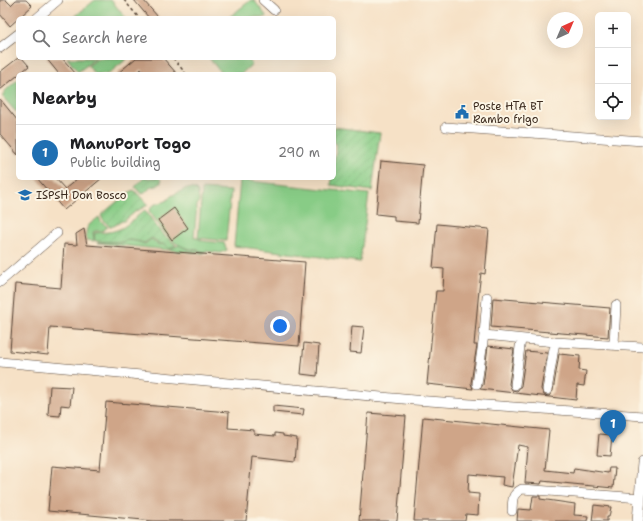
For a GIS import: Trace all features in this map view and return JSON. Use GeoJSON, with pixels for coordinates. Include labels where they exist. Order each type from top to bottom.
{"type":"FeatureCollection","features":[{"type":"Feature","properties":{"kind":"main road"},"geometry":{"type":"LineString","coordinates":[[638,521],[643,463]]}},
{"type":"Feature","properties":{"kind":"street"},"geometry":{"type":"LineString","coordinates":[[39,16],[58,0]]}},
{"type":"Feature","properties":{"kind":"street"},"geometry":{"type":"LineString","coordinates":[[263,0],[274,10]]}},
{"type":"Feature","properties":{"kind":"street"},"geometry":{"type":"LineString","coordinates":[[0,48],[16,36]]}},
{"type":"Feature","properties":{"kind":"street"},"geometry":{"type":"LineString","coordinates":[[446,127],[643,141]]}},
{"type":"Feature","properties":{"kind":"street"},"geometry":{"type":"LineString","coordinates":[[0,282],[57,233]]}},
{"type":"Feature","properties":{"kind":"street"},"geometry":{"type":"LineString","coordinates":[[477,384],[484,334],[486,297]]}},
{"type":"Feature","properties":{"kind":"street"},"geometry":{"type":"LineString","coordinates":[[614,345],[616,305]]}},
{"type":"Feature","properties":{"kind":"street"},"geometry":{"type":"LineString","coordinates":[[484,334],[555,342],[643,347]]}},
{"type":"Feature","properties":{"kind":"street"},"geometry":{"type":"LineString","coordinates":[[515,385],[521,339]]}},
{"type":"Feature","properties":{"kind":"street"},"geometry":{"type":"LineString","coordinates":[[546,390],[555,342]]}},
{"type":"Feature","properties":{"kind":"street"},"geometry":{"type":"LineString","coordinates":[[0,362],[414,400],[643,416]]}},
{"type":"Feature","properties":{"kind":"street"},"geometry":{"type":"LineString","coordinates":[[512,511],[515,492],[522,489],[640,498]]}},
{"type":"Feature","properties":{"kind":"path"},"geometry":{"type":"LineString","coordinates":[[124,0],[137,16]]}},
{"type":"Feature","properties":{"kind":"path"},"geometry":{"type":"LineString","coordinates":[[175,60],[184,72]]}},
{"type":"Feature","properties":{"kind":"green space"},"geometry":{"type":"Polygon","coordinates":[[[95,0],[111,0],[124,16],[75,16],[95,0]]]}},
{"type":"Feature","properties":{"kind":"green space"},"geometry":{"type":"Polygon","coordinates":[[[251,0],[254,0],[266,16],[231,16],[251,0]]]}},
{"type":"Feature","properties":{"kind":"green space"},"geometry":{"type":"Polygon","coordinates":[[[69,60],[93,60],[78,72],[69,60]]]}},
{"type":"Feature","properties":{"kind":"green space"},"geometry":{"type":"Polygon","coordinates":[[[96,60],[126,60],[110,72],[93,72],[88,66],[96,60]]]}},
{"type":"Feature","properties":{"kind":"green space"},"geometry":{"type":"Polygon","coordinates":[[[211,60],[249,60],[252,64],[243,72],[220,72],[211,60]]]}},
{"type":"Feature","properties":{"kind":"green space"},"geometry":{"type":"Polygon","coordinates":[[[16,81],[16,112],[2,96],[5,93],[4,92],[16,81]]]}},
{"type":"Feature","properties":{"kind":"green space"},"geometry":{"type":"Polygon","coordinates":[[[336,127],[380,133],[372,191],[331,185],[332,180],[336,180],[336,127]]]}},
{"type":"Feature","properties":{"kind":"green space"},"geometry":{"type":"Polygon","coordinates":[[[142,180],[161,180],[161,183],[157,186],[151,187],[145,193],[141,194],[135,187],[142,180]]]}},
{"type":"Feature","properties":{"kind":"green space"},"geometry":{"type":"Polygon","coordinates":[[[240,180],[369,194],[360,262],[234,246],[240,180]]]}},
{"type":"Feature","properties":{"kind":"green space"},"geometry":{"type":"Polygon","coordinates":[[[186,188],[195,189],[198,192],[199,201],[197,206],[194,237],[204,241],[224,243],[227,250],[220,253],[205,251],[204,253],[201,253],[97,243],[122,243],[126,240],[145,244],[151,239],[159,245],[163,244],[170,249],[179,245],[168,237],[149,211],[155,204],[166,201],[171,196],[186,188]],[[179,245],[187,249],[204,252],[200,250],[186,248],[179,245]]]}},
{"type":"Feature","properties":{"kind":"green space"},"geometry":{"type":"Polygon","coordinates":[[[202,189],[231,191],[226,241],[198,238],[202,189]]]}},
{"type":"Feature","properties":{"kind":"green space"},"geometry":{"type":"Polygon","coordinates":[[[134,190],[148,205],[135,212],[124,221],[114,226],[109,226],[103,220],[101,215],[126,194],[134,190]]]}},
{"type":"Feature","properties":{"kind":"green space"},"geometry":{"type":"Polygon","coordinates":[[[145,210],[162,234],[176,245],[170,249],[164,244],[159,244],[152,238],[144,243],[130,240],[122,242],[95,241],[94,233],[111,232],[120,229],[145,210]]]}},
{"type":"Feature","properties":{"kind":"green space"},"geometry":{"type":"Polygon","coordinates":[[[99,217],[101,222],[108,227],[102,231],[93,232],[94,241],[87,240],[86,232],[88,226],[99,217]]]}},
{"type":"Feature","properties":{"kind":"building"},"geometry":{"type":"Polygon","coordinates":[[[0,0],[6,0],[11,5],[16,0],[26,0],[32,6],[21,16],[16,16],[16,21],[10,26],[0,14],[0,0]]]}},
{"type":"Feature","properties":{"kind":"building"},"geometry":{"type":"Polygon","coordinates":[[[134,0],[143,0],[157,16],[147,16],[134,0]]]}},
{"type":"Feature","properties":{"kind":"building"},"geometry":{"type":"Polygon","coordinates":[[[16,60],[24,60],[29,66],[22,72],[16,72],[16,77],[0,90],[0,72],[16,60]]]}},
{"type":"Feature","properties":{"kind":"building"},"geometry":{"type":"Polygon","coordinates":[[[48,60],[64,60],[74,72],[57,72],[48,60]]]}},
{"type":"Feature","properties":{"kind":"building"},"geometry":{"type":"Polygon","coordinates":[[[134,60],[165,60],[175,72],[143,72],[141,69],[138,72],[119,72],[134,60]]]}},
{"type":"Feature","properties":{"kind":"building"},"geometry":{"type":"Polygon","coordinates":[[[0,99],[16,119],[16,153],[0,134],[0,99]]]}},
{"type":"Feature","properties":{"kind":"building"},"geometry":{"type":"Polygon","coordinates":[[[381,161],[423,165],[418,223],[394,221],[394,216],[376,214],[381,161]]]}},
{"type":"Feature","properties":{"kind":"building"},"geometry":{"type":"Polygon","coordinates":[[[39,180],[57,180],[65,189],[76,180],[100,180],[64,210],[39,180]]]}},
{"type":"Feature","properties":{"kind":"building"},"geometry":{"type":"Polygon","coordinates":[[[174,208],[188,228],[172,240],[158,220],[174,208]]]}},
{"type":"Feature","properties":{"kind":"building"},"geometry":{"type":"Polygon","coordinates":[[[437,224],[489,229],[485,274],[481,273],[479,289],[474,345],[477,345],[471,383],[473,389],[427,384],[436,291],[443,291],[444,269],[433,268],[437,224]]]}},
{"type":"Feature","properties":{"kind":"building"},"geometry":{"type":"Polygon","coordinates":[[[84,229],[87,245],[305,262],[299,346],[50,327],[48,355],[10,351],[15,284],[61,288],[64,244],[77,245],[76,234],[84,229]]]}},
{"type":"Feature","properties":{"kind":"building"},"geometry":{"type":"Polygon","coordinates":[[[493,298],[610,308],[608,337],[491,327],[493,298]]]}},
{"type":"Feature","properties":{"kind":"building"},"geometry":{"type":"Polygon","coordinates":[[[352,326],[364,327],[361,353],[350,352],[352,326]]]}},
{"type":"Feature","properties":{"kind":"building"},"geometry":{"type":"Polygon","coordinates":[[[304,343],[319,345],[317,376],[301,374],[304,343]]]}},
{"type":"Feature","properties":{"kind":"building"},"geometry":{"type":"Polygon","coordinates":[[[488,346],[514,349],[509,384],[512,390],[517,391],[521,386],[526,351],[547,353],[541,389],[544,395],[549,396],[553,391],[559,354],[580,356],[579,370],[586,371],[584,386],[577,385],[576,400],[480,389],[483,385],[488,346]]]}},
{"type":"Feature","properties":{"kind":"building"},"geometry":{"type":"Polygon","coordinates":[[[50,386],[72,387],[70,406],[61,405],[60,416],[48,415],[50,386]]]}},
{"type":"Feature","properties":{"kind":"building"},"geometry":{"type":"Polygon","coordinates":[[[106,402],[229,412],[228,428],[254,430],[254,434],[275,436],[275,433],[297,438],[295,462],[252,457],[246,521],[154,521],[48,511],[52,466],[100,470],[106,402]]]}},
{"type":"Feature","properties":{"kind":"building"},"geometry":{"type":"Polygon","coordinates":[[[273,406],[304,409],[303,415],[273,412],[273,406]]]}},
{"type":"Feature","properties":{"kind":"building"},"geometry":{"type":"Polygon","coordinates":[[[368,413],[406,416],[397,521],[359,521],[368,413]]]}},
{"type":"Feature","properties":{"kind":"building"},"geometry":{"type":"Polygon","coordinates":[[[423,417],[549,430],[545,470],[573,473],[574,468],[608,473],[609,468],[615,468],[613,488],[542,481],[541,484],[525,483],[528,447],[518,445],[512,487],[502,485],[503,477],[469,474],[468,493],[479,494],[478,515],[466,514],[465,521],[414,521],[423,417]]]}},
{"type":"Feature","properties":{"kind":"building"},"geometry":{"type":"Polygon","coordinates":[[[599,434],[612,435],[610,456],[597,455],[599,434]]]}},
{"type":"Feature","properties":{"kind":"building"},"geometry":{"type":"Polygon","coordinates":[[[533,496],[540,496],[540,499],[575,504],[574,515],[588,516],[587,521],[517,521],[518,509],[531,510],[533,496]]]}},
{"type":"Feature","properties":{"kind":"building"},"geometry":{"type":"Polygon","coordinates":[[[594,505],[611,507],[607,521],[592,521],[594,505]]]}},
{"type":"Feature","properties":{"kind":"place","name":"Poste HTA BT Rambo frigo"},"geometry":{"type":"Point","coordinates":[462,112]}},
{"type":"Feature","properties":{"kind":"place","name":"ISPSH Don Bosco"},"geometry":{"type":"Point","coordinates":[25,195]}},
{"type":"Feature","properties":{"kind":"place","name":"ManuPort Togo"},"geometry":{"type":"Point","coordinates":[613,443]}}]}
